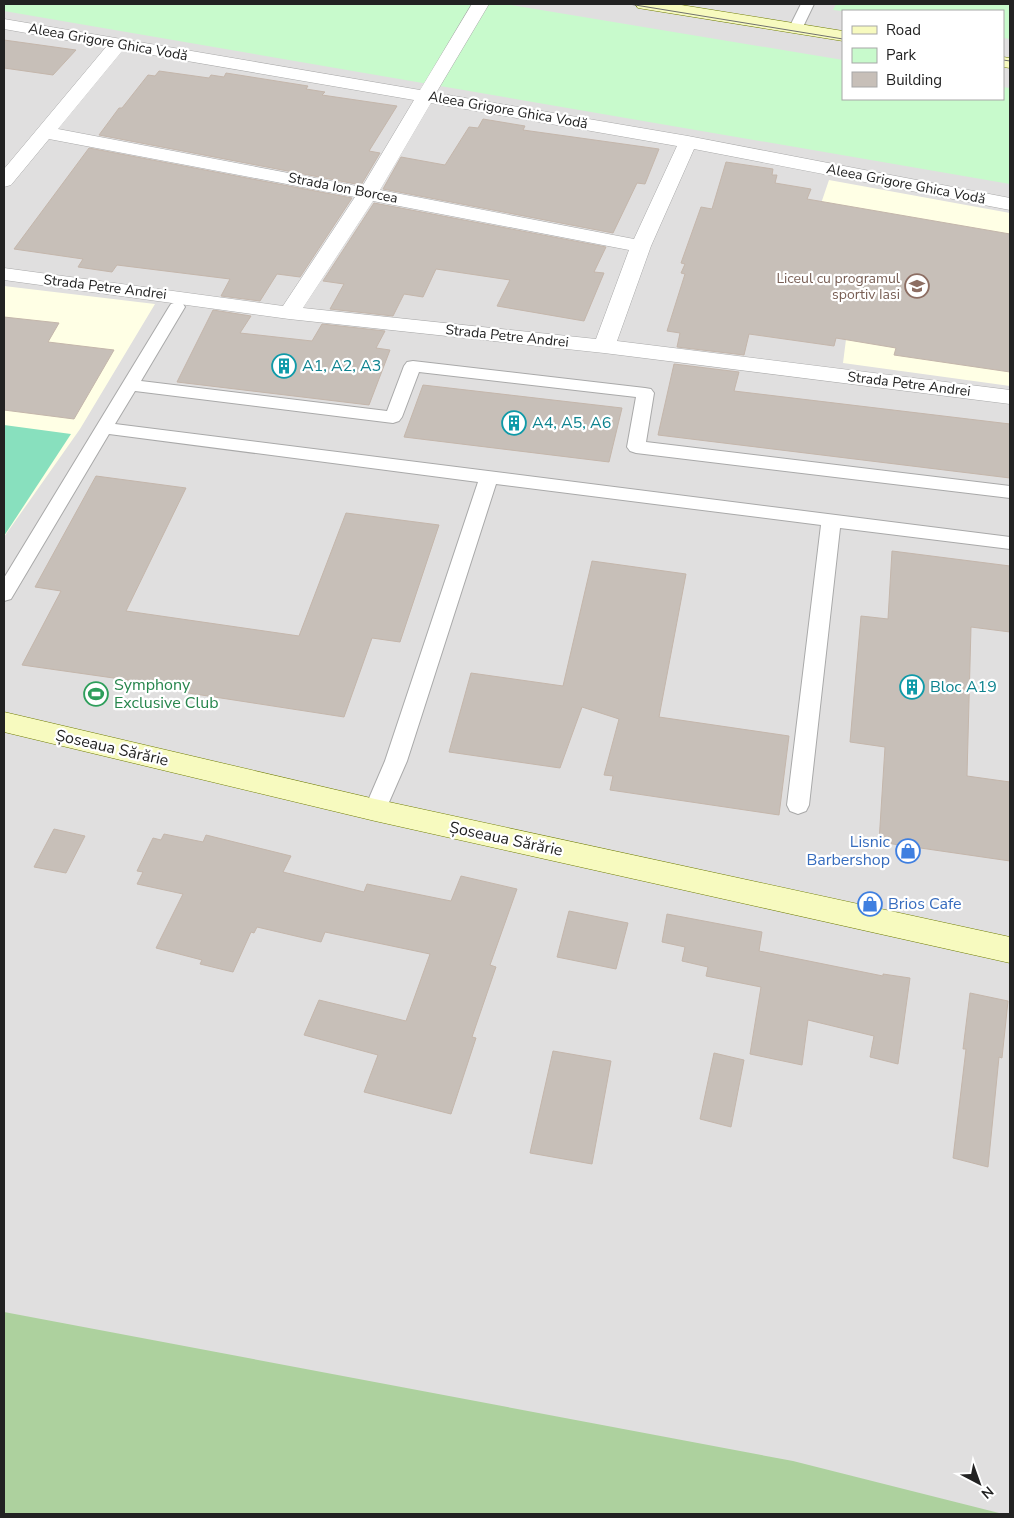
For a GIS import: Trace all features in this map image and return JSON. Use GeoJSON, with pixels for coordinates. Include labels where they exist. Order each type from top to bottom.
{"type":"FeatureCollection","features":[{"type":"Feature","properties":{"kind":"street"},"geometry":{"type":"LineString","coordinates":[[289,313],[368,193],[480,4]]}},
{"type":"Feature","properties":{"kind":"street"},"geometry":{"type":"LineString","coordinates":[[644,4],[842,36]]}},
{"type":"Feature","properties":{"kind":"street","name":"Aleea Grigore Ghica Vodă"},"geometry":{"type":"LineString","coordinates":[[4,24],[688,142],[1010,204]]}},
{"type":"Feature","properties":{"kind":"street"},"geometry":{"type":"LineString","coordinates":[[4,181],[119,43]]}},
{"type":"Feature","properties":{"kind":"street","name":"Strada Ion Borcea"},"geometry":{"type":"LineString","coordinates":[[45,132],[641,246]]}},
{"type":"Feature","properties":{"kind":"street"},"geometry":{"type":"LineString","coordinates":[[604,346],[641,246],[688,142]]}},
{"type":"Feature","properties":{"kind":"street","name":"Strada Petre Andrei"},"geometry":{"type":"LineString","coordinates":[[4,274],[289,313],[604,346],[1010,397]]}},
{"type":"Feature","properties":{"kind":"street","name":"Șoseaua Sărărie"},"geometry":{"type":"LineString","coordinates":[[4,722],[375,810],[1010,950]]}},
{"type":"Feature","properties":{"kind":"lane"},"geometry":{"type":"LineString","coordinates":[[796,28],[807,4]]}},
{"type":"Feature","properties":{"kind":"lane"},"geometry":{"type":"LineString","coordinates":[[4,594],[177,307]]}},
{"type":"Feature","properties":{"kind":"lane"},"geometry":{"type":"LineString","coordinates":[[130,385],[394,417],[413,366],[645,393],[636,447],[1010,492]]}},
{"type":"Feature","properties":{"kind":"lane"},"geometry":{"type":"LineString","coordinates":[[104,428],[1010,543]]}},
{"type":"Feature","properties":{"kind":"lane"},"geometry":{"type":"LineString","coordinates":[[375,810],[396,761],[489,477]]}},
{"type":"Feature","properties":{"kind":"lane"},"geometry":{"type":"LineString","coordinates":[[798,805],[831,521]]}},
{"type":"Feature","properties":{"kind":"shaded area"},"geometry":{"type":"Polygon","coordinates":[[[4,4],[1010,4],[1010,1514],[4,1514],[4,4]]]}},
{"type":"Feature","properties":{"kind":"shaded area","name":"Liceul cu programul sportiv Iasi"},"geometry":{"type":"Polygon","coordinates":[[[829,180],[1010,213],[1010,386],[843,363],[852,292],[795,280],[829,180]]]}},
{"type":"Feature","properties":{"kind":"shaded area"},"geometry":{"type":"Polygon","coordinates":[[[4,286],[155,304],[80,429],[4,537],[4,286]]]}},
{"type":"Feature","properties":{"kind":"green space"},"geometry":{"type":"Polygon","coordinates":[[[4,4],[505,4],[842,60],[842,100],[1004,100],[1004,87],[1010,88],[1010,184],[4,11],[4,4]]]}},
{"type":"Feature","properties":{"kind":"green space"},"geometry":{"type":"Polygon","coordinates":[[[836,4],[1010,4],[1010,39],[1004,38],[1004,10],[833,10],[836,4]]]}},
{"type":"Feature","properties":{"kind":"green space"},"geometry":{"type":"Polygon","coordinates":[[[4,425],[71,434],[4,536],[4,425]]]}},
{"type":"Feature","properties":{"kind":"green space"},"geometry":{"type":"Polygon","coordinates":[[[4,1312],[793,1461],[1003,1514],[4,1514],[4,1312]]]}},
{"type":"Feature","properties":{"kind":"building"},"geometry":{"type":"Polygon","coordinates":[[[4,40],[76,50],[53,75],[4,68],[4,40]]]}},
{"type":"Feature","properties":{"kind":"building"},"geometry":{"type":"Polygon","coordinates":[[[159,71],[209,78],[211,75],[224,77],[226,73],[308,86],[306,89],[325,92],[322,95],[397,106],[369,151],[380,153],[361,185],[99,135],[119,108],[122,108],[148,75],[155,76],[159,71]]]}},
{"type":"Feature","properties":{"kind":"building"},"geometry":{"type":"Polygon","coordinates":[[[483,119],[525,126],[523,130],[659,149],[645,184],[637,183],[613,233],[383,189],[401,157],[445,165],[469,127],[478,128],[483,119]]]}},
{"type":"Feature","properties":{"kind":"building"},"geometry":{"type":"Polygon","coordinates":[[[89,148],[352,198],[300,277],[277,274],[260,301],[221,296],[230,279],[117,265],[112,272],[78,267],[83,259],[14,249],[89,148]]]}},
{"type":"Feature","properties":{"kind":"building"},"geometry":{"type":"Polygon","coordinates":[[[726,162],[773,169],[772,175],[777,175],[775,183],[811,189],[807,199],[1010,234],[1010,372],[894,355],[896,348],[836,338],[834,346],[749,334],[744,355],[677,347],[680,333],[667,331],[685,274],[681,273],[685,264],[681,263],[701,207],[712,209],[726,162]]]}},
{"type":"Feature","properties":{"kind":"building"},"geometry":{"type":"Polygon","coordinates":[[[374,203],[606,247],[594,272],[604,273],[584,321],[497,306],[510,280],[436,269],[423,297],[404,294],[393,316],[330,309],[344,284],[323,281],[374,203]]]}},
{"type":"Feature","properties":{"kind":"building","name":"A1, A2, A3"},"geometry":{"type":"Polygon","coordinates":[[[213,310],[251,316],[240,333],[312,341],[322,324],[385,331],[376,348],[390,350],[369,405],[177,382],[213,310]]]}},
{"type":"Feature","properties":{"kind":"building"},"geometry":{"type":"Polygon","coordinates":[[[4,317],[59,323],[48,342],[114,350],[74,419],[4,410],[4,317]]]}},
{"type":"Feature","properties":{"kind":"building"},"geometry":{"type":"Polygon","coordinates":[[[674,364],[739,372],[734,391],[1010,424],[1010,478],[658,435],[674,364]]]}},
{"type":"Feature","properties":{"kind":"building","name":"A4, A5, A6"},"geometry":{"type":"Polygon","coordinates":[[[423,385],[622,408],[609,462],[404,437],[423,385]]]}},
{"type":"Feature","properties":{"kind":"building"},"geometry":{"type":"Polygon","coordinates":[[[96,476],[186,488],[126,611],[299,636],[346,513],[439,525],[400,642],[372,638],[344,717],[182,692],[184,688],[22,665],[61,591],[35,587],[96,476]]]}},
{"type":"Feature","properties":{"kind":"building","name":"Bloc A19"},"geometry":{"type":"Polygon","coordinates":[[[892,551],[1010,566],[1010,632],[971,627],[967,776],[1010,782],[1010,861],[879,842],[885,747],[850,742],[861,616],[888,619],[892,551]]]}},
{"type":"Feature","properties":{"kind":"building"},"geometry":{"type":"Polygon","coordinates":[[[592,561],[686,574],[659,717],[789,736],[779,815],[610,790],[613,776],[604,775],[619,719],[582,707],[560,768],[449,752],[471,673],[563,686],[592,561]]]}},
{"type":"Feature","properties":{"kind":"building"},"geometry":{"type":"Polygon","coordinates":[[[54,829],[85,836],[66,873],[34,867],[54,829]]]}},
{"type":"Feature","properties":{"kind":"building"},"geometry":{"type":"Polygon","coordinates":[[[164,834],[203,842],[206,835],[291,856],[283,872],[364,892],[367,884],[451,901],[461,876],[517,889],[490,965],[496,967],[472,1037],[476,1038],[451,1114],[364,1092],[378,1055],[304,1035],[319,1000],[406,1021],[430,954],[325,932],[321,942],[257,927],[254,933],[251,932],[233,972],[200,964],[202,960],[156,948],[183,894],[137,884],[143,872],[137,871],[153,838],[161,840],[164,834]]]}},
{"type":"Feature","properties":{"kind":"building"},"geometry":{"type":"Polygon","coordinates":[[[569,911],[628,923],[616,969],[557,957],[569,911]]]}},
{"type":"Feature","properties":{"kind":"building"},"geometry":{"type":"Polygon","coordinates":[[[667,914],[762,932],[759,951],[883,976],[883,974],[910,978],[898,1064],[870,1057],[874,1036],[808,1020],[802,1065],[750,1054],[761,987],[706,976],[708,967],[682,961],[685,947],[662,942],[667,914]]]}},
{"type":"Feature","properties":{"kind":"building"},"geometry":{"type":"Polygon","coordinates":[[[970,993],[1008,1001],[1002,1058],[999,1057],[988,1167],[953,1158],[966,1049],[963,1049],[970,993]]]}},
{"type":"Feature","properties":{"kind":"building"},"geometry":{"type":"Polygon","coordinates":[[[553,1051],[611,1061],[592,1164],[530,1153],[553,1051]]]}},
{"type":"Feature","properties":{"kind":"building"},"geometry":{"type":"Polygon","coordinates":[[[714,1053],[744,1060],[731,1127],[700,1119],[714,1053]]]}},
{"type":"Feature","properties":{"kind":"tram line"},"geometry":{"type":"LineString","coordinates":[[629,4],[842,39]]}},
{"type":"Feature","properties":{"kind":"tram line"},"geometry":{"type":"LineString","coordinates":[[1004,60],[1010,61]]}},
{"type":"Feature","properties":{"kind":"place","name":"Liceul cu programul sportiv Iasi"},"geometry":{"type":"Point","coordinates":[917,286]}},
{"type":"Feature","properties":{"kind":"place","name":"A1, A2, A3"},"geometry":{"type":"Point","coordinates":[284,366]}},
{"type":"Feature","properties":{"kind":"place","name":"A4, A5, A6"},"geometry":{"type":"Point","coordinates":[514,423]}},
{"type":"Feature","properties":{"kind":"place","name":"Bloc A19"},"geometry":{"type":"Point","coordinates":[912,687]}},
{"type":"Feature","properties":{"kind":"place","name":"Symphony Exclusive Club"},"geometry":{"type":"Point","coordinates":[96,694]}},
{"type":"Feature","properties":{"kind":"place","name":"Lisnic Barbershop"},"geometry":{"type":"Point","coordinates":[908,851]}},
{"type":"Feature","properties":{"kind":"place","name":"Brios Cafe"},"geometry":{"type":"Point","coordinates":[870,904]}}]}
